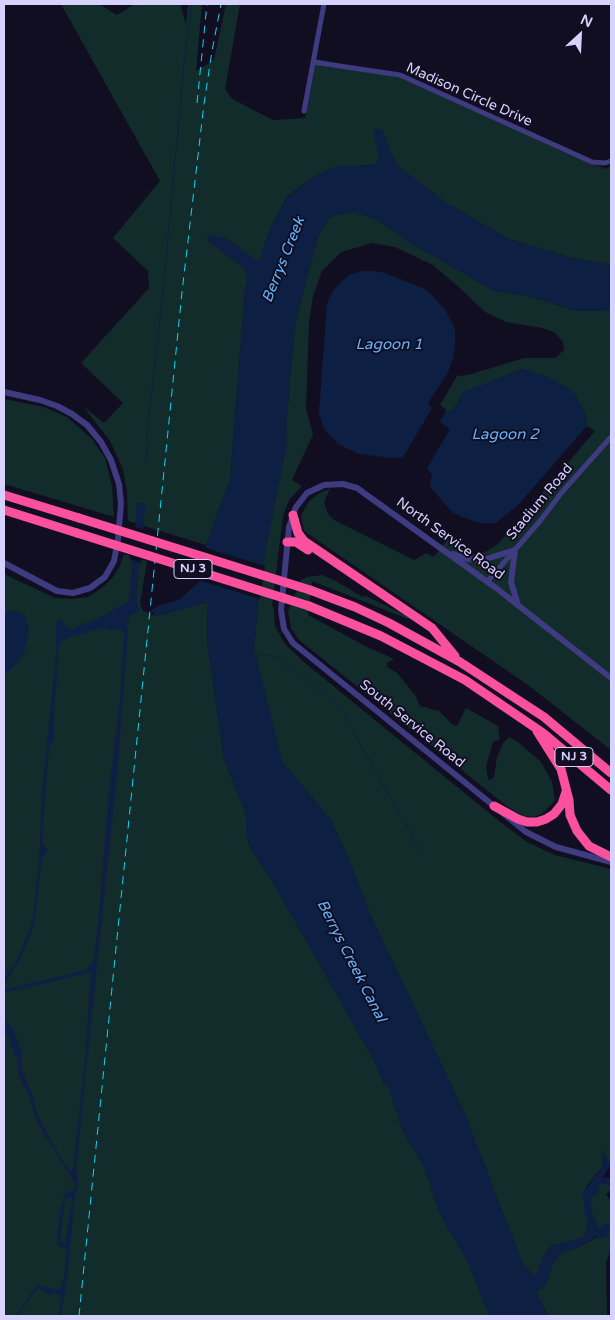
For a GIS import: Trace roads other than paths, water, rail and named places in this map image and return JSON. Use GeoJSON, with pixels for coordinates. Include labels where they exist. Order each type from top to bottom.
{"type":"FeatureCollection","features":[{"type":"Feature","properties":{"kind":"highway","name":"NJ 3"},"geometry":{"type":"LineString","coordinates":[[4,495],[310,590],[355,607],[389,623],[460,662],[536,712],[610,771]]}},
{"type":"Feature","properties":{"kind":"highway","name":"NJ 3"},"geometry":{"type":"LineString","coordinates":[[4,510],[309,606],[363,628],[415,652],[473,685],[535,727],[611,790]]}},
{"type":"Feature","properties":{"kind":"highway"},"geometry":{"type":"LineString","coordinates":[[292,515],[298,532],[304,540],[432,628],[460,662]]}},
{"type":"Feature","properties":{"kind":"highway"},"geometry":{"type":"LineString","coordinates":[[287,542],[294,541],[298,543],[378,598],[412,615]]}},
{"type":"Feature","properties":{"kind":"highway"},"geometry":{"type":"LineString","coordinates":[[535,727],[561,769],[570,815],[579,836],[593,849],[611,858]]}},
{"type":"Feature","properties":{"kind":"highway"},"geometry":{"type":"LineString","coordinates":[[494,806],[522,821],[542,821],[560,808],[565,796],[566,787]]}},
{"type":"Feature","properties":{"kind":"street"},"geometry":{"type":"LineString","coordinates":[[304,111],[324,4]]}},
{"type":"Feature","properties":{"kind":"street","name":"Madison Circle Drive"},"geometry":{"type":"LineString","coordinates":[[313,62],[400,75],[592,162],[605,163],[611,161]]}},
{"type":"Feature","properties":{"kind":"street"},"geometry":{"type":"LineString","coordinates":[[4,392],[57,406],[72,414],[87,426],[101,442],[111,460],[119,484],[121,503],[114,561],[105,577],[90,588],[74,593],[57,591],[4,563]]}},
{"type":"Feature","properties":{"kind":"street","name":"Stadium Road"},"geometry":{"type":"LineString","coordinates":[[487,582],[611,437]]}},
{"type":"Feature","properties":{"kind":"street","name":"North Service Road"},"geometry":{"type":"LineString","coordinates":[[287,542],[292,515],[301,499],[315,488],[333,484],[348,485],[369,496],[487,582],[611,678]]}},
{"type":"Feature","properties":{"kind":"street","name":"South Service Road"},"geometry":{"type":"LineString","coordinates":[[287,542],[281,610],[283,625],[290,640],[515,824],[544,842],[572,852],[611,862]]}},
{"type":"Feature","properties":{"kind":"street"},"geometry":{"type":"LineString","coordinates":[[446,552],[467,559],[483,560],[515,550],[511,582],[519,606]]}},
{"type":"Feature","properties":{"kind":"water"},"geometry":{"type":"Polygon","coordinates":[[[373,129],[382,130],[396,165],[445,202],[508,239],[575,259],[611,265],[611,310],[576,311],[528,296],[495,291],[409,242],[377,220],[354,211],[329,217],[318,236],[295,323],[286,447],[263,562],[254,649],[282,762],[330,819],[349,859],[367,908],[463,1110],[523,1265],[534,1275],[537,1274],[538,1267],[551,1246],[582,1238],[587,1231],[588,1220],[583,1193],[603,1166],[601,1149],[611,1164],[602,1178],[611,1178],[611,1185],[601,1183],[597,1187],[599,1193],[590,1198],[592,1212],[598,1228],[607,1223],[611,1230],[606,1237],[600,1238],[597,1236],[576,1248],[561,1253],[552,1265],[545,1286],[537,1292],[547,1316],[490,1316],[467,1260],[439,1212],[425,1169],[402,1129],[390,1090],[382,1080],[375,1062],[273,882],[249,845],[245,811],[224,759],[207,640],[208,602],[156,616],[152,612],[158,606],[179,600],[200,581],[206,545],[230,480],[245,291],[248,277],[243,267],[207,240],[208,235],[225,238],[259,262],[271,227],[286,199],[310,179],[334,167],[374,165],[380,159],[373,129]]]}},
{"type":"Feature","properties":{"kind":"water","name":"Lagoon 1"},"geometry":{"type":"Polygon","coordinates":[[[362,271],[385,273],[428,291],[445,309],[455,329],[455,347],[452,362],[447,374],[428,403],[432,408],[403,457],[392,458],[359,454],[338,444],[324,429],[319,413],[327,303],[333,291],[341,282],[350,275],[362,271]]]}},
{"type":"Feature","properties":{"kind":"water","name":"Lagoon 2"},"geometry":{"type":"Polygon","coordinates":[[[522,369],[545,376],[573,391],[585,414],[587,426],[518,505],[496,523],[479,523],[452,512],[430,487],[432,475],[427,468],[450,429],[440,422],[445,413],[453,410],[462,397],[462,393],[522,369]]]}},
{"type":"Feature","properties":{"kind":"water"},"geometry":{"type":"Polygon","coordinates":[[[137,503],[145,504],[139,563],[137,601],[139,611],[130,615],[127,625],[128,633],[117,774],[76,1168],[78,1185],[75,1196],[67,1280],[61,1316],[59,1316],[61,1297],[56,1293],[50,1295],[40,1289],[36,1290],[17,1316],[15,1316],[34,1289],[39,1285],[59,1289],[64,1278],[67,1250],[61,1248],[57,1243],[59,1219],[65,1191],[72,1192],[75,1186],[37,1123],[28,1092],[23,1086],[18,1072],[18,1059],[15,1056],[4,1026],[4,1016],[9,1026],[13,1029],[21,1049],[22,1070],[32,1094],[36,1111],[54,1147],[70,1171],[73,1168],[85,1060],[91,972],[4,993],[4,986],[4,979],[19,956],[33,920],[42,794],[56,653],[56,624],[60,619],[70,630],[97,619],[129,601],[137,503]],[[102,628],[68,638],[59,643],[53,731],[55,737],[49,749],[43,822],[43,843],[48,851],[42,857],[34,926],[23,953],[4,986],[7,989],[86,970],[93,962],[98,925],[109,791],[120,699],[124,631],[102,628]],[[68,1197],[65,1201],[60,1241],[65,1244],[72,1198],[68,1197]]]}},
{"type":"Feature","properties":{"kind":"water"},"geometry":{"type":"Polygon","coordinates":[[[13,610],[25,615],[29,628],[25,651],[18,662],[4,676],[4,618],[7,612],[13,610]]]}},
{"type":"Feature","properties":{"kind":"waterway"},"geometry":{"type":"LineString","coordinates":[[146,463],[148,424],[162,301],[184,63],[192,4]]}},
{"type":"Feature","properties":{"kind":"waterway"},"geometry":{"type":"LineString","coordinates":[[256,657],[268,655],[278,658],[332,700],[343,713],[420,851]]}},
{"type":"Feature","properties":{"kind":"railway"},"geometry":{"type":"LineString","coordinates":[[197,103],[207,4]]}},
{"type":"Feature","properties":{"kind":"railway"},"geometry":{"type":"LineString","coordinates":[[79,1316],[182,292],[204,104],[221,4]]}},
{"type":"Feature","properties":{"kind":"water label","name":"Berrys Creek"},"geometry":{"type":"Point","coordinates":[284,260]}},
{"type":"Feature","properties":{"kind":"water label","name":"Berrys Creek Canal"},"geometry":{"type":"Point","coordinates":[351,961]}}]}
